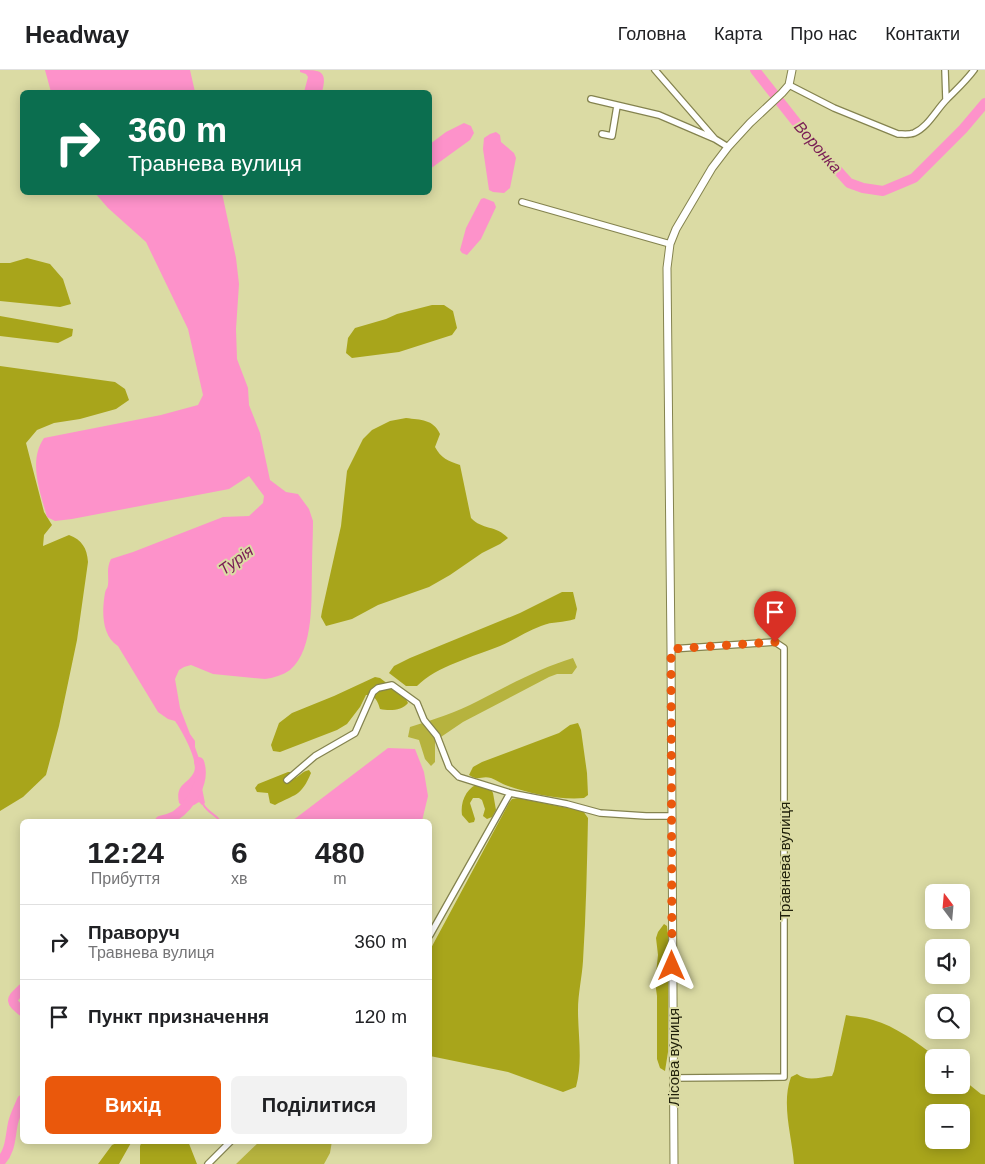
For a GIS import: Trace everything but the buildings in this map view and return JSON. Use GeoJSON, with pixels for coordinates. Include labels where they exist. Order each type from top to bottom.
{"type":"FeatureCollection","features":[{"type":"Feature","properties":{"kind":"street"},"geometry":{"type":"LineString","coordinates":[[655,70],[715,139]]}},
{"type":"Feature","properties":{"kind":"street"},"geometry":{"type":"LineString","coordinates":[[792,70],[789,85],[834,108],[898,134],[905,135],[913,134],[929,121],[946,100],[962,86],[974,70]]}},
{"type":"Feature","properties":{"kind":"street"},"geometry":{"type":"LineString","coordinates":[[945,70],[946,100]]}},
{"type":"Feature","properties":{"kind":"street","name":"Лісова вулиця"},"geometry":{"type":"LineString","coordinates":[[674,1164],[667,268],[670,244],[682,217],[712,168],[750,123],[773,103],[789,85]]}},
{"type":"Feature","properties":{"kind":"street"},"geometry":{"type":"LineString","coordinates":[[591,99],[659,115],[715,139],[728,147]]}},
{"type":"Feature","properties":{"kind":"street"},"geometry":{"type":"LineString","coordinates":[[602,134],[612,136],[618,106]]}},
{"type":"Feature","properties":{"kind":"street"},"geometry":{"type":"LineString","coordinates":[[522,202],[670,244]]}},
{"type":"Feature","properties":{"kind":"street","name":"Травнева вулиця"},"geometry":{"type":"LineString","coordinates":[[671,649],[775,642],[784,648],[784,1077],[673,1078]]}},
{"type":"Feature","properties":{"kind":"street"},"geometry":{"type":"LineString","coordinates":[[287,780],[315,756],[355,733],[373,692],[384,686],[392,685],[417,703],[424,720],[437,736],[446,761],[453,772],[459,777],[510,793],[600,812],[671,816]]}},
{"type":"Feature","properties":{"kind":"street"},"geometry":{"type":"LineString","coordinates":[[432,931],[510,793]]}},
{"type":"Feature","properties":{"kind":"street"},"geometry":{"type":"LineString","coordinates":[[208,1164],[228,1144]]}},
{"type":"Feature","properties":{"kind":"shaded area"},"geometry":{"type":"Polygon","coordinates":[[[27,258],[50,264],[63,279],[71,304],[60,307],[0,301],[0,263],[10,263],[27,258]]]}},
{"type":"Feature","properties":{"kind":"shaded area"},"geometry":{"type":"Polygon","coordinates":[[[432,305],[444,305],[453,311],[457,328],[452,335],[399,352],[352,358],[346,353],[348,338],[355,328],[432,305]]]}},
{"type":"Feature","properties":{"kind":"shaded area"},"geometry":{"type":"Polygon","coordinates":[[[0,316],[73,329],[72,336],[58,343],[0,336],[0,316]]]}},
{"type":"Feature","properties":{"kind":"shaded area"},"geometry":{"type":"Polygon","coordinates":[[[0,366],[115,382],[125,389],[129,400],[116,409],[80,419],[54,423],[37,430],[26,443],[44,512],[52,525],[44,535],[43,546],[69,535],[83,545],[88,562],[77,640],[59,726],[46,775],[23,797],[0,811],[0,366]]]}},
{"type":"Feature","properties":{"kind":"shaded area"},"geometry":{"type":"Polygon","coordinates":[[[406,418],[426,421],[434,425],[440,434],[435,447],[437,451],[445,459],[460,465],[471,518],[475,522],[499,531],[508,538],[429,587],[378,605],[352,619],[326,626],[321,617],[341,526],[347,471],[363,439],[372,430],[390,421],[406,418]]]}},
{"type":"Feature","properties":{"kind":"shaded area"},"geometry":{"type":"Polygon","coordinates":[[[562,592],[573,592],[577,609],[575,619],[550,623],[536,628],[500,646],[445,667],[417,686],[406,686],[389,673],[394,666],[410,658],[520,613],[562,592]]]}},
{"type":"Feature","properties":{"kind":"shaded area"},"geometry":{"type":"Polygon","coordinates":[[[573,658],[577,667],[572,674],[557,674],[549,677],[463,722],[435,741],[435,762],[431,766],[425,759],[419,740],[408,737],[410,727],[462,709],[513,683],[573,658]]]}},
{"type":"Feature","properties":{"kind":"shaded area"},"geometry":{"type":"Polygon","coordinates":[[[375,677],[380,678],[405,697],[408,703],[402,708],[395,710],[380,709],[374,697],[366,695],[360,707],[347,724],[337,730],[280,752],[273,751],[271,745],[279,723],[292,713],[375,677]]]}},
{"type":"Feature","properties":{"kind":"shaded area"},"geometry":{"type":"Polygon","coordinates":[[[578,723],[581,730],[587,773],[588,795],[584,798],[555,797],[526,792],[491,778],[475,778],[469,775],[473,767],[482,762],[559,733],[570,725],[578,723]]]}},
{"type":"Feature","properties":{"kind":"shaded area"},"geometry":{"type":"Polygon","coordinates":[[[309,770],[311,773],[304,787],[297,794],[275,805],[270,803],[268,793],[257,792],[255,788],[258,784],[288,772],[290,774],[285,777],[285,782],[309,770]]]}},
{"type":"Feature","properties":{"kind":"shaded area"},"geometry":{"type":"Polygon","coordinates":[[[480,783],[489,786],[493,793],[496,810],[492,817],[487,819],[483,816],[485,809],[482,800],[473,798],[470,803],[475,819],[474,822],[469,823],[462,815],[463,800],[471,788],[480,783]]]}},
{"type":"Feature","properties":{"kind":"shaded area"},"geometry":{"type":"Polygon","coordinates":[[[518,798],[583,811],[588,818],[584,943],[578,1004],[579,1068],[576,1087],[563,1092],[508,1072],[432,1056],[432,946],[512,799],[518,798]]]}},
{"type":"Feature","properties":{"kind":"shaded area"},"geometry":{"type":"Polygon","coordinates":[[[664,924],[667,926],[668,935],[668,1052],[665,1071],[660,1068],[657,1059],[657,996],[655,982],[658,955],[656,938],[664,924]]]}},
{"type":"Feature","properties":{"kind":"shaded area"},"geometry":{"type":"Polygon","coordinates":[[[846,1015],[866,1018],[890,1026],[926,1049],[925,1094],[970,1094],[970,1085],[985,1095],[985,1164],[794,1164],[787,1109],[788,1087],[791,1077],[797,1074],[805,1078],[832,1076],[846,1015]]]}},
{"type":"Feature","properties":{"kind":"shaded area"},"geometry":{"type":"Polygon","coordinates":[[[130,1144],[119,1164],[98,1164],[112,1145],[130,1144]]]}},
{"type":"Feature","properties":{"kind":"shaded area"},"geometry":{"type":"Polygon","coordinates":[[[141,1144],[189,1144],[197,1164],[140,1164],[141,1144]]]}},
{"type":"Feature","properties":{"kind":"shaded area"},"geometry":{"type":"Polygon","coordinates":[[[257,1144],[332,1144],[330,1153],[324,1164],[236,1164],[257,1144]]]}},
{"type":"Feature","properties":{"kind":"water"},"geometry":{"type":"Polygon","coordinates":[[[45,70],[190,70],[195,90],[50,90],[45,70]]]}},
{"type":"Feature","properties":{"kind":"water"},"geometry":{"type":"Polygon","coordinates":[[[300,70],[313,70],[321,73],[324,79],[323,90],[305,90],[308,77],[300,72],[300,70]]]}},
{"type":"Feature","properties":{"kind":"water"},"geometry":{"type":"Polygon","coordinates":[[[464,123],[471,126],[474,133],[470,140],[432,168],[432,142],[446,132],[464,123]]]}},
{"type":"Feature","properties":{"kind":"water"},"geometry":{"type":"Polygon","coordinates":[[[496,132],[500,135],[501,142],[514,153],[516,158],[510,188],[504,193],[489,190],[483,149],[484,138],[496,132]]]}},
{"type":"Feature","properties":{"kind":"water"},"geometry":{"type":"Polygon","coordinates":[[[97,195],[222,195],[236,258],[239,284],[236,329],[237,359],[248,388],[249,405],[260,433],[270,480],[286,492],[298,494],[309,509],[313,521],[310,622],[304,649],[298,661],[287,672],[265,679],[213,674],[191,665],[179,670],[175,679],[180,708],[190,734],[195,741],[195,747],[202,767],[203,772],[200,778],[205,803],[202,805],[199,802],[194,805],[183,806],[179,803],[180,788],[194,772],[195,767],[189,746],[175,721],[168,719],[158,712],[118,646],[108,635],[104,622],[103,607],[108,585],[109,566],[111,559],[223,517],[249,516],[263,503],[264,496],[249,476],[229,489],[55,521],[47,517],[37,477],[37,457],[39,447],[44,438],[161,415],[198,405],[203,395],[188,329],[146,242],[108,208],[97,195]]]}},
{"type":"Feature","properties":{"kind":"water"},"geometry":{"type":"Polygon","coordinates":[[[484,198],[494,202],[496,207],[481,239],[467,255],[460,250],[466,228],[481,199],[484,198]]]}},
{"type":"Feature","properties":{"kind":"water"},"geometry":{"type":"Polygon","coordinates":[[[388,748],[415,749],[424,772],[428,796],[422,819],[295,819],[388,748]]]}},
{"type":"Feature","properties":{"kind":"waterway","name":"Воронка"},"geometry":{"type":"LineString","coordinates":[[755,70],[807,136],[849,183],[863,188],[883,191],[914,178],[963,129],[985,103]]}},
{"type":"Feature","properties":{"kind":"waterway","name":"Турія"},"geometry":{"type":"LineString","coordinates":[[168,819],[181,811],[196,792],[201,769],[199,762]]}},
{"type":"Feature","properties":{"kind":"waterway"},"geometry":{"type":"LineString","coordinates":[[203,804],[218,819]]}},
{"type":"Feature","properties":{"kind":"waterway","name":"Турія"},"geometry":{"type":"LineString","coordinates":[[20,991],[13,1000],[20,1009]]}},
{"type":"Feature","properties":{"kind":"waterway","name":"Турія"},"geometry":{"type":"LineString","coordinates":[[0,1162],[8,1149],[14,1120],[20,1105]]}},
{"type":"Feature","properties":{"kind":"route"},"geometry":{"type":"LineString","coordinates":[[672,966],[671,649],[775,642]]}}]}
